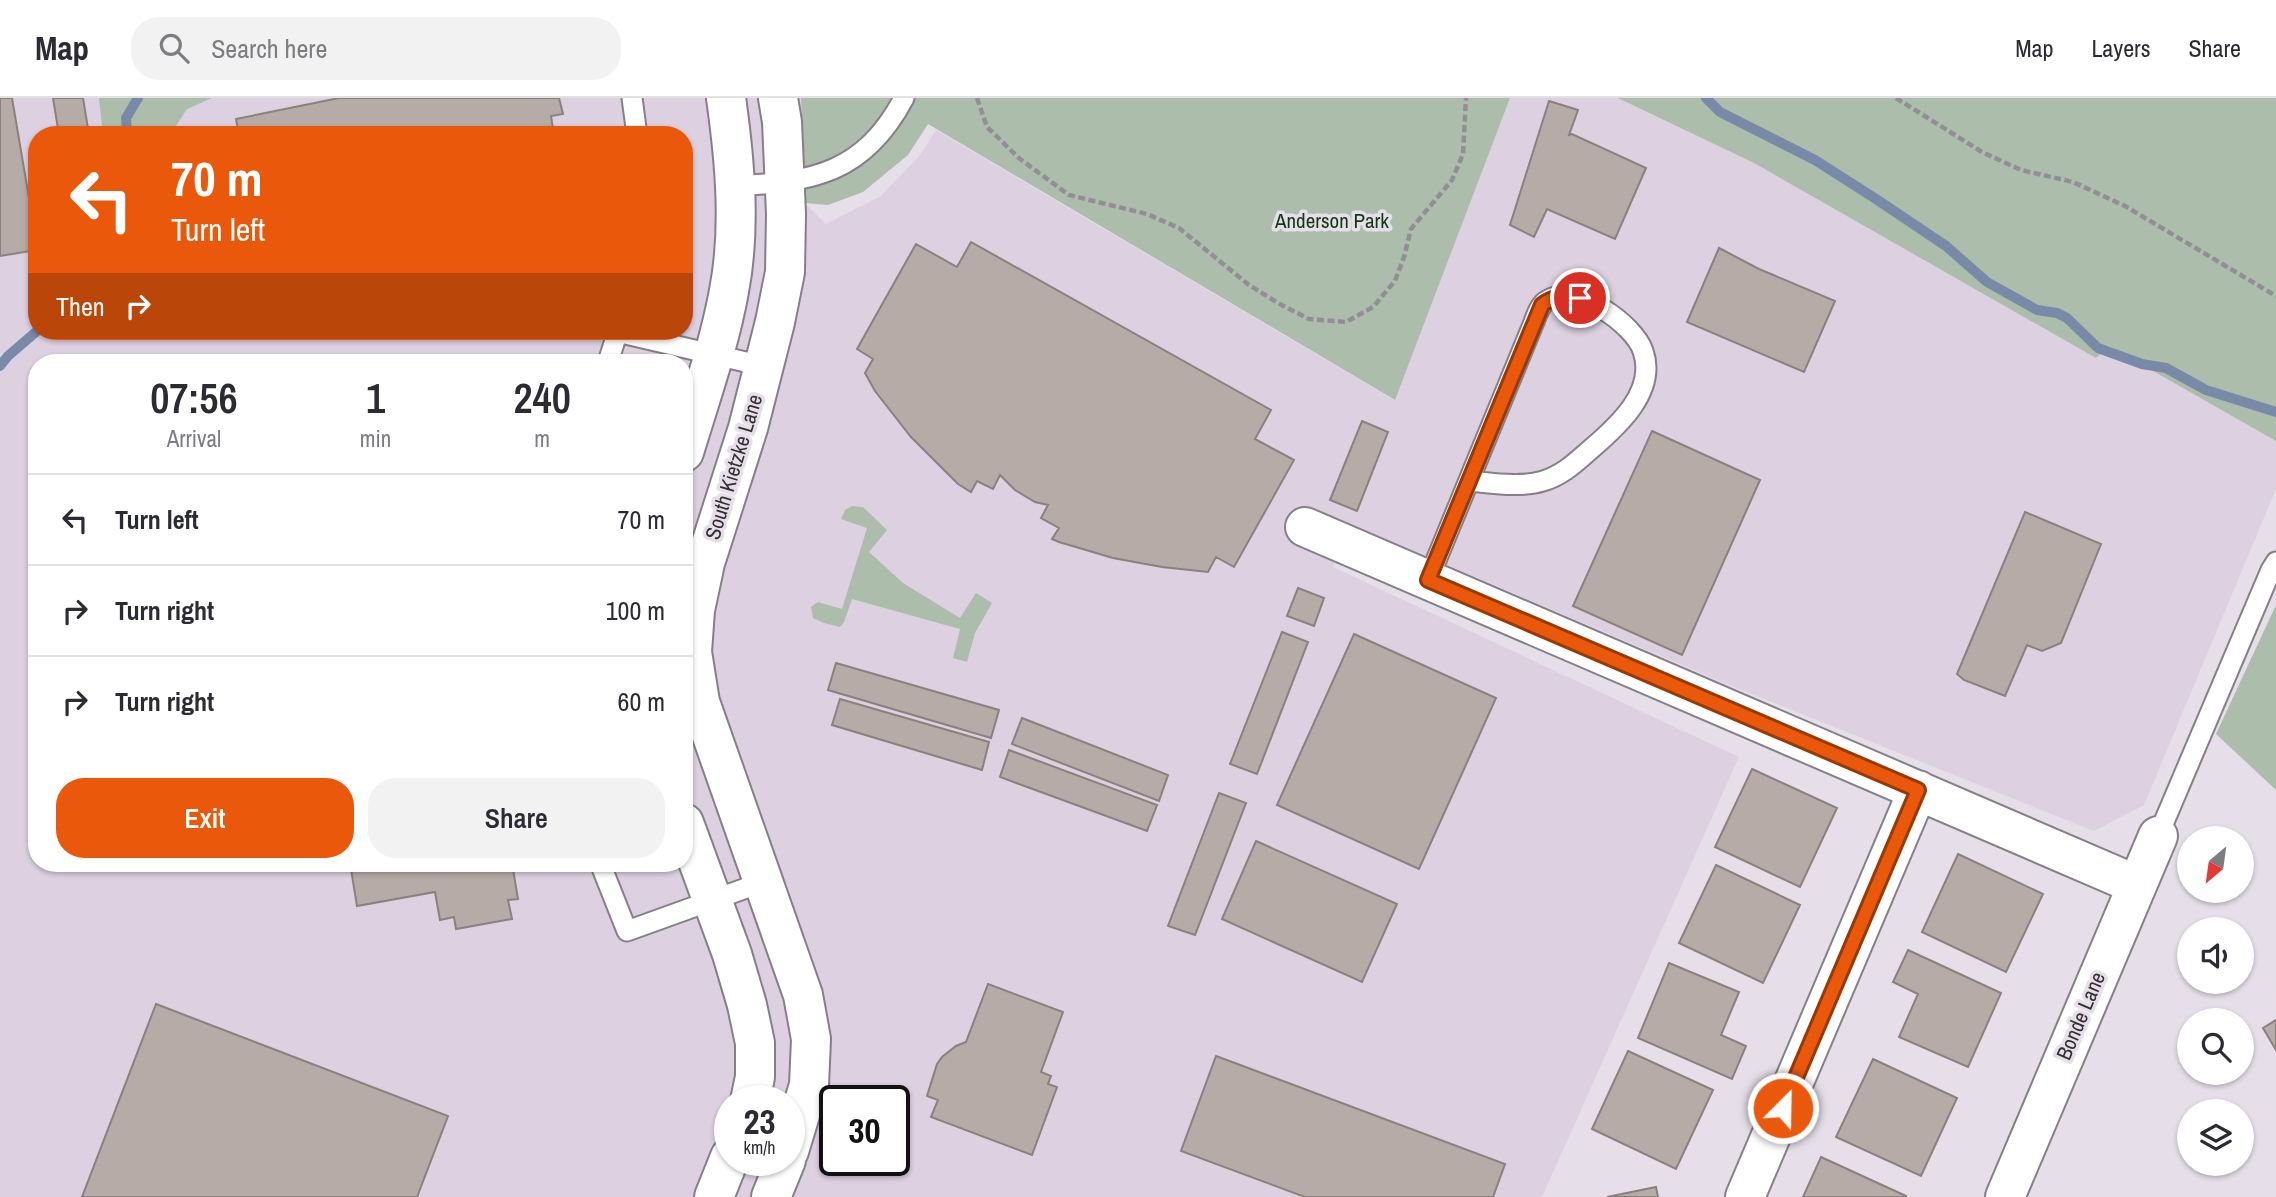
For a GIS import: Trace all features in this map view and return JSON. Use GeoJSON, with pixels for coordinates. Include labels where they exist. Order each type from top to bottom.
{"type":"FeatureCollection","features":[{"type":"Feature","properties":{"kind":"street"},"geometry":{"type":"LineString","coordinates":[[693,424],[715,354],[730,289],[734,186],[726,98]]}},
{"type":"Feature","properties":{"kind":"street","name":"South Kietzke Lane"},"geometry":{"type":"LineString","coordinates":[[693,638],[695,610],[705,563],[748,428],[785,272],[786,214],[782,122],[778,98]]}},
{"type":"Feature","properties":{"kind":"street"},"geometry":{"type":"LineString","coordinates":[[1305,527],[2137,885]]}},
{"type":"Feature","properties":{"kind":"street","name":"South Kietzke Lane"},"geometry":{"type":"LineString","coordinates":[[693,658],[700,702],[803,995],[811,1039],[809,1085],[805,1098]]}},
{"type":"Feature","properties":{"kind":"street"},"geometry":{"type":"LineString","coordinates":[[1745,1197],[1918,790]]}},
{"type":"Feature","properties":{"kind":"street","name":"Bonde Lane"},"geometry":{"type":"LineString","coordinates":[[2005,1197],[2158,836]]}},
{"type":"Feature","properties":{"kind":"street"},"geometry":{"type":"LineString","coordinates":[[693,848],[747,1004],[755,1043],[753,1085]]}},
{"type":"Feature","properties":{"kind":"street"},"geometry":{"type":"LineString","coordinates":[[714,1197],[722,1176]]}},
{"type":"Feature","properties":{"kind":"street"},"geometry":{"type":"LineString","coordinates":[[771,1197],[780,1176]]}},
{"type":"Feature","properties":{"kind":"lane"},"geometry":{"type":"LineString","coordinates":[[632,98],[636,126]]}},
{"type":"Feature","properties":{"kind":"lane"},"geometry":{"type":"LineString","coordinates":[[734,186],[784,184],[823,174],[859,156],[891,121],[904,98]]}},
{"type":"Feature","properties":{"kind":"lane"},"geometry":{"type":"LineString","coordinates":[[1428,580],[1469,481],[1542,305],[1550,298],[1580,298],[1606,310],[1634,334],[1643,351],[1645,371],[1636,400],[1614,429],[1564,472],[1542,482],[1469,481]]}},
{"type":"Feature","properties":{"kind":"lane"},"geometry":{"type":"LineString","coordinates":[[655,340],[763,366]]}},
{"type":"Feature","properties":{"kind":"lane"},"geometry":{"type":"LineString","coordinates":[[2158,836],[2265,582],[2276,562]]}},
{"type":"Feature","properties":{"kind":"lane"},"geometry":{"type":"LineString","coordinates":[[604,872],[627,931],[763,882]]}},
{"type":"Feature","properties":{"kind":"path"},"geometry":{"type":"LineString","coordinates":[[976,98],[987,127],[1020,159],[1069,195],[1147,214],[1179,228],[1249,285],[1278,303],[1309,320],[1346,322],[1373,307],[1395,281],[1411,229],[1452,180],[1463,154],[1466,98]]}},
{"type":"Feature","properties":{"kind":"path"},"geometry":{"type":"LineString","coordinates":[[1896,98],[1982,152],[2021,170],[2073,182],[2124,206],[2276,296]]}},
{"type":"Feature","properties":{"kind":"shaded area"},"geometry":{"type":"Polygon","coordinates":[[[0,98],[801,98],[805,203],[826,224],[881,196],[921,154],[936,130],[1394,400],[1510,98],[1674,98],[2276,441],[2276,489],[2144,805],[2094,831],[1722,682],[1349,523],[1333,567],[1739,757],[1542,1197],[0,1197],[0,98]]]}},
{"type":"Feature","properties":{"kind":"green space"},"geometry":{"type":"Polygon","coordinates":[[[99,98],[212,98],[187,109],[176,126],[102,126],[99,98]]]}},
{"type":"Feature","properties":{"kind":"green space","name":"Anderson Park"},"geometry":{"type":"Polygon","coordinates":[[[801,98],[1510,98],[1395,400],[928,124],[908,155],[863,192],[828,205],[805,203],[801,98]]]}},
{"type":"Feature","properties":{"kind":"green space"},"geometry":{"type":"Polygon","coordinates":[[[1618,98],[2276,98],[2276,441],[2109,346],[2096,358],[1754,163],[1618,98]]]}},
{"type":"Feature","properties":{"kind":"green space"},"geometry":{"type":"Polygon","coordinates":[[[852,506],[863,507],[887,530],[869,552],[903,583],[960,618],[976,593],[992,603],[975,633],[967,662],[953,658],[960,629],[852,599],[840,627],[813,618],[811,607],[818,602],[842,609],[867,528],[841,519],[845,510],[852,506]]]}},
{"type":"Feature","properties":{"kind":"green space"},"geometry":{"type":"Polygon","coordinates":[[[2276,605],[2276,790],[2216,734],[2276,605]]]}},
{"type":"Feature","properties":{"kind":"building"},"geometry":{"type":"Polygon","coordinates":[[[0,98],[12,98],[28,192],[28,251],[0,256],[0,98]]]}},
{"type":"Feature","properties":{"kind":"building"},"geometry":{"type":"Polygon","coordinates":[[[53,98],[83,98],[88,126],[58,126],[53,98]]]}},
{"type":"Feature","properties":{"kind":"building"},"geometry":{"type":"Polygon","coordinates":[[[339,98],[559,98],[563,114],[551,116],[553,126],[237,126],[236,119],[339,98]]]}},
{"type":"Feature","properties":{"kind":"building"},"geometry":{"type":"Polygon","coordinates":[[[1549,101],[1578,110],[1569,135],[1572,134],[1646,168],[1615,239],[1547,209],[1534,237],[1510,225],[1549,101]]]}},
{"type":"Feature","properties":{"kind":"building"},"geometry":{"type":"Polygon","coordinates":[[[971,242],[1271,410],[1255,439],[1294,460],[1234,567],[1216,557],[1208,572],[1162,567],[1113,558],[1059,542],[1052,539],[1059,528],[1041,518],[1048,505],[1035,502],[1015,490],[1000,475],[993,489],[977,481],[971,492],[958,484],[911,437],[875,391],[865,373],[873,359],[857,349],[916,244],[957,267],[971,242]]]}},
{"type":"Feature","properties":{"kind":"building"},"geometry":{"type":"Polygon","coordinates":[[[1719,248],[1759,269],[1835,301],[1804,372],[1687,322],[1719,248]]]}},
{"type":"Feature","properties":{"kind":"building"},"geometry":{"type":"Polygon","coordinates":[[[1362,421],[1388,432],[1357,511],[1330,500],[1362,421]]]}},
{"type":"Feature","properties":{"kind":"building"},"geometry":{"type":"Polygon","coordinates":[[[1652,431],[1760,480],[1682,655],[1573,606],[1652,431]]]}},
{"type":"Feature","properties":{"kind":"building"},"geometry":{"type":"Polygon","coordinates":[[[2025,512],[2101,544],[2061,643],[2042,651],[2027,645],[2005,696],[1964,680],[1957,674],[2025,512]]]}},
{"type":"Feature","properties":{"kind":"building"},"geometry":{"type":"Polygon","coordinates":[[[1298,588],[1324,598],[1314,626],[1287,616],[1298,588]]]}},
{"type":"Feature","properties":{"kind":"building"},"geometry":{"type":"Polygon","coordinates":[[[1282,632],[1308,642],[1257,774],[1230,764],[1282,632]]]}},
{"type":"Feature","properties":{"kind":"building"},"geometry":{"type":"Polygon","coordinates":[[[1354,634],[1496,698],[1419,869],[1277,805],[1354,634]]]}},
{"type":"Feature","properties":{"kind":"building"},"geometry":{"type":"Polygon","coordinates":[[[836,663],[999,710],[991,738],[828,690],[836,663]]]}},
{"type":"Feature","properties":{"kind":"building"},"geometry":{"type":"Polygon","coordinates":[[[840,699],[989,742],[982,770],[832,725],[840,699]]]}},
{"type":"Feature","properties":{"kind":"building"},"geometry":{"type":"Polygon","coordinates":[[[1022,718],[1168,775],[1159,801],[1012,744],[1022,718]]]}},
{"type":"Feature","properties":{"kind":"building"},"geometry":{"type":"Polygon","coordinates":[[[1009,750],[1157,805],[1147,831],[1000,777],[1009,750]]]}},
{"type":"Feature","properties":{"kind":"building"},"geometry":{"type":"Polygon","coordinates":[[[1752,769],[1837,808],[1800,887],[1715,847],[1752,769]]]}},
{"type":"Feature","properties":{"kind":"building"},"geometry":{"type":"Polygon","coordinates":[[[1219,793],[1246,803],[1195,935],[1168,926],[1219,793]]]}},
{"type":"Feature","properties":{"kind":"building"},"geometry":{"type":"Polygon","coordinates":[[[1256,841],[1397,904],[1362,982],[1222,919],[1256,841]]]}},
{"type":"Feature","properties":{"kind":"building"},"geometry":{"type":"Polygon","coordinates":[[[1958,854],[2043,894],[2006,972],[1922,932],[1958,854]]]}},
{"type":"Feature","properties":{"kind":"building"},"geometry":{"type":"Polygon","coordinates":[[[1716,865],[1800,905],[1763,983],[1679,943],[1716,865]]]}},
{"type":"Feature","properties":{"kind":"building"},"geometry":{"type":"Polygon","coordinates":[[[351,872],[514,872],[518,899],[508,900],[512,919],[456,929],[454,917],[440,920],[435,892],[357,906],[351,872]]]}},
{"type":"Feature","properties":{"kind":"building"},"geometry":{"type":"Polygon","coordinates":[[[1908,950],[2001,993],[1968,1067],[1899,1037],[1918,994],[1893,982],[1908,950]]]}},
{"type":"Feature","properties":{"kind":"building"},"geometry":{"type":"Polygon","coordinates":[[[1669,963],[1739,992],[1721,1035],[1746,1046],[1732,1079],[1638,1038],[1669,963]]]}},
{"type":"Feature","properties":{"kind":"building"},"geometry":{"type":"Polygon","coordinates":[[[988,984],[1063,1012],[1041,1072],[1051,1076],[1048,1084],[1057,1087],[1032,1155],[931,1117],[938,1100],[927,1096],[937,1064],[956,1046],[966,1042],[988,984]]]}},
{"type":"Feature","properties":{"kind":"building"},"geometry":{"type":"Polygon","coordinates":[[[156,1004],[448,1116],[417,1197],[82,1197],[156,1004]]]}},
{"type":"Feature","properties":{"kind":"building"},"geometry":{"type":"Polygon","coordinates":[[[2276,1020],[2276,1050],[2263,1028],[2276,1020]]]}},
{"type":"Feature","properties":{"kind":"building"},"geometry":{"type":"Polygon","coordinates":[[[1628,1051],[1713,1090],[1676,1169],[1592,1129],[1628,1051]]]}},
{"type":"Feature","properties":{"kind":"building"},"geometry":{"type":"Polygon","coordinates":[[[1216,1056],[1505,1164],[1493,1197],[1305,1197],[1181,1151],[1216,1056]]]}},
{"type":"Feature","properties":{"kind":"building"},"geometry":{"type":"Polygon","coordinates":[[[1873,1059],[1957,1098],[1921,1176],[1836,1137],[1873,1059]]]}},
{"type":"Feature","properties":{"kind":"building"},"geometry":{"type":"Polygon","coordinates":[[[1821,1157],[1906,1196],[1906,1197],[1803,1197],[1821,1157]]]}},
{"type":"Feature","properties":{"kind":"building"},"geometry":{"type":"Polygon","coordinates":[[[1656,1187],[1658,1197],[1607,1197],[1656,1187]]]}},
{"type":"Feature","properties":{"kind":"waterway"},"geometry":{"type":"LineString","coordinates":[[126,126],[126,118],[138,98]]}},
{"type":"Feature","properties":{"kind":"waterway"},"geometry":{"type":"LineString","coordinates":[[1706,98],[1720,112],[1815,160],[1876,199],[1946,246],[1987,282],[2037,310],[2057,313],[2067,318],[2098,348],[2142,364],[2166,368],[2206,390],[2276,412]]}},
{"type":"Feature","properties":{"kind":"waterway"},"geometry":{"type":"LineString","coordinates":[[0,366],[28,339]]}},
{"type":"Feature","properties":{"kind":"route"},"geometry":{"type":"LineString","coordinates":[[1580,298],[1550,298],[1542,305],[1428,580],[1918,790],[1783,1108]]}}]}
